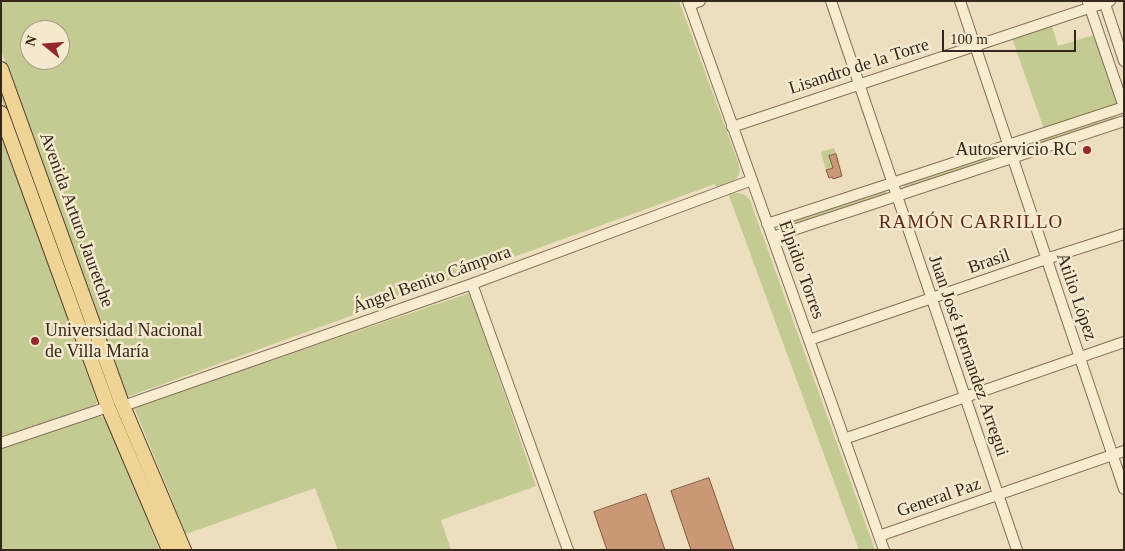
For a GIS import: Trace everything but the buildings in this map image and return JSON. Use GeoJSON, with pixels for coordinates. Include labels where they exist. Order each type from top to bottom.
{"type":"FeatureCollection","features":[{"type":"Feature","properties":{"kind":"main road","name":"Avenida Arturo Jauretche"},"geometry":{"type":"LineString","coordinates":[[1,69],[169,550]]}},
{"type":"Feature","properties":{"kind":"main road","name":"Avenida Arturo Jauretche"},"geometry":{"type":"LineString","coordinates":[[1,113],[117,405],[184,550]]}},
{"type":"Feature","properties":{"kind":"street"},"geometry":{"type":"LineString","coordinates":[[688,3],[700,1]]}},
{"type":"Feature","properties":{"kind":"street","name":"Juan José Hernandez Arregui"},"geometry":{"type":"LineString","coordinates":[[831,1],[1017,550]]}},
{"type":"Feature","properties":{"kind":"street","name":"Atilio López"},"geometry":{"type":"LineString","coordinates":[[960,1],[1124,490]]}},
{"type":"Feature","properties":{"kind":"street"},"geometry":{"type":"LineString","coordinates":[[1106,2],[1124,61]]}},
{"type":"Feature","properties":{"kind":"street","name":"Lisandro de la Torre"},"geometry":{"type":"LineString","coordinates":[[732,127],[975,46],[1089,4],[1106,2]]}},
{"type":"Feature","properties":{"kind":"street","name":"Elpidio Torres"},"geometry":{"type":"LineString","coordinates":[[688,3],[884,550]]}},
{"type":"Feature","properties":{"kind":"street"},"geometry":{"type":"LineString","coordinates":[[767,224],[1124,107],[1089,4]]}},
{"type":"Feature","properties":{"kind":"street"},"geometry":{"type":"LineString","coordinates":[[772,237],[1124,121]]}},
{"type":"Feature","properties":{"kind":"street","name":"Ángel Benito Cámpora"},"geometry":{"type":"LineString","coordinates":[[1,443],[472,284],[752,180]]}},
{"type":"Feature","properties":{"kind":"street","name":"Brasil"},"geometry":{"type":"LineString","coordinates":[[809,340],[1124,234]]}},
{"type":"Feature","properties":{"kind":"street"},"geometry":{"type":"LineString","coordinates":[[472,284],[568,550]]}},
{"type":"Feature","properties":{"kind":"street"},"geometry":{"type":"LineString","coordinates":[[844,439],[1124,342]]}},
{"type":"Feature","properties":{"kind":"street","name":"General Paz"},"geometry":{"type":"LineString","coordinates":[[879,536],[1124,452]]}},
{"type":"Feature","properties":{"kind":"green space"},"geometry":{"type":"Polygon","coordinates":[[[1,1],[679,1],[738,162],[739,173],[735,180],[717,188],[715,184],[127,397],[1,50],[1,1]]]}},
{"type":"Feature","properties":{"kind":"green space"},"geometry":{"type":"Polygon","coordinates":[[[1052,26],[1058,46],[1094,35],[1117,102],[1115,106],[1044,129],[1012,38],[1052,26]]]}},
{"type":"Feature","properties":{"kind":"green space"},"geometry":{"type":"Polygon","coordinates":[[[1,85],[112,395],[107,395],[1,97],[1,85]]]}},
{"type":"Feature","properties":{"kind":"green space"},"geometry":{"type":"Polygon","coordinates":[[[1115,115],[1116,119],[1020,151],[1017,148],[1018,147],[1115,115]]]}},
{"type":"Feature","properties":{"kind":"green space","name":"Universidad Nacional de Villa María"},"geometry":{"type":"Polygon","coordinates":[[[1,130],[97,401],[96,404],[90,407],[1,439],[1,130]]]}},
{"type":"Feature","properties":{"kind":"green space"},"geometry":{"type":"Polygon","coordinates":[[[834,148],[836,154],[829,156],[833,168],[826,170],[821,152],[834,148]]]}},
{"type":"Feature","properties":{"kind":"green space"},"geometry":{"type":"Polygon","coordinates":[[[1001,152],[1002,156],[905,188],[904,186],[905,183],[1001,152]]]}},
{"type":"Feature","properties":{"kind":"green space"},"geometry":{"type":"Polygon","coordinates":[[[884,191],[886,192],[885,196],[780,230],[778,229],[778,225],[884,191]]]}},
{"type":"Feature","properties":{"kind":"green space"},"geometry":{"type":"Polygon","coordinates":[[[740,193],[750,200],[875,550],[859,550],[731,201],[729,195],[740,193]]]}},
{"type":"Feature","properties":{"kind":"green space"},"geometry":{"type":"Polygon","coordinates":[[[470,293],[536,486],[441,520],[451,550],[338,550],[315,488],[186,534],[134,407],[470,293]]]}},
{"type":"Feature","properties":{"kind":"green space"},"geometry":{"type":"Polygon","coordinates":[[[96,416],[104,417],[110,422],[159,550],[1,550],[1,448],[96,416]]]}},
{"type":"Feature","properties":{"kind":"place","name":"Autoservicio RC"},"geometry":{"type":"Point","coordinates":[1087,150]}},
{"type":"Feature","properties":{"kind":"place","name":"Universidad Nacional de Villa María"},"geometry":{"type":"Point","coordinates":[35,341]}},
{"type":"Feature","properties":{"kind":"district","name":"RAMÓN CARRILLO"},"geometry":{"type":"Point","coordinates":[971,223]}}]}
